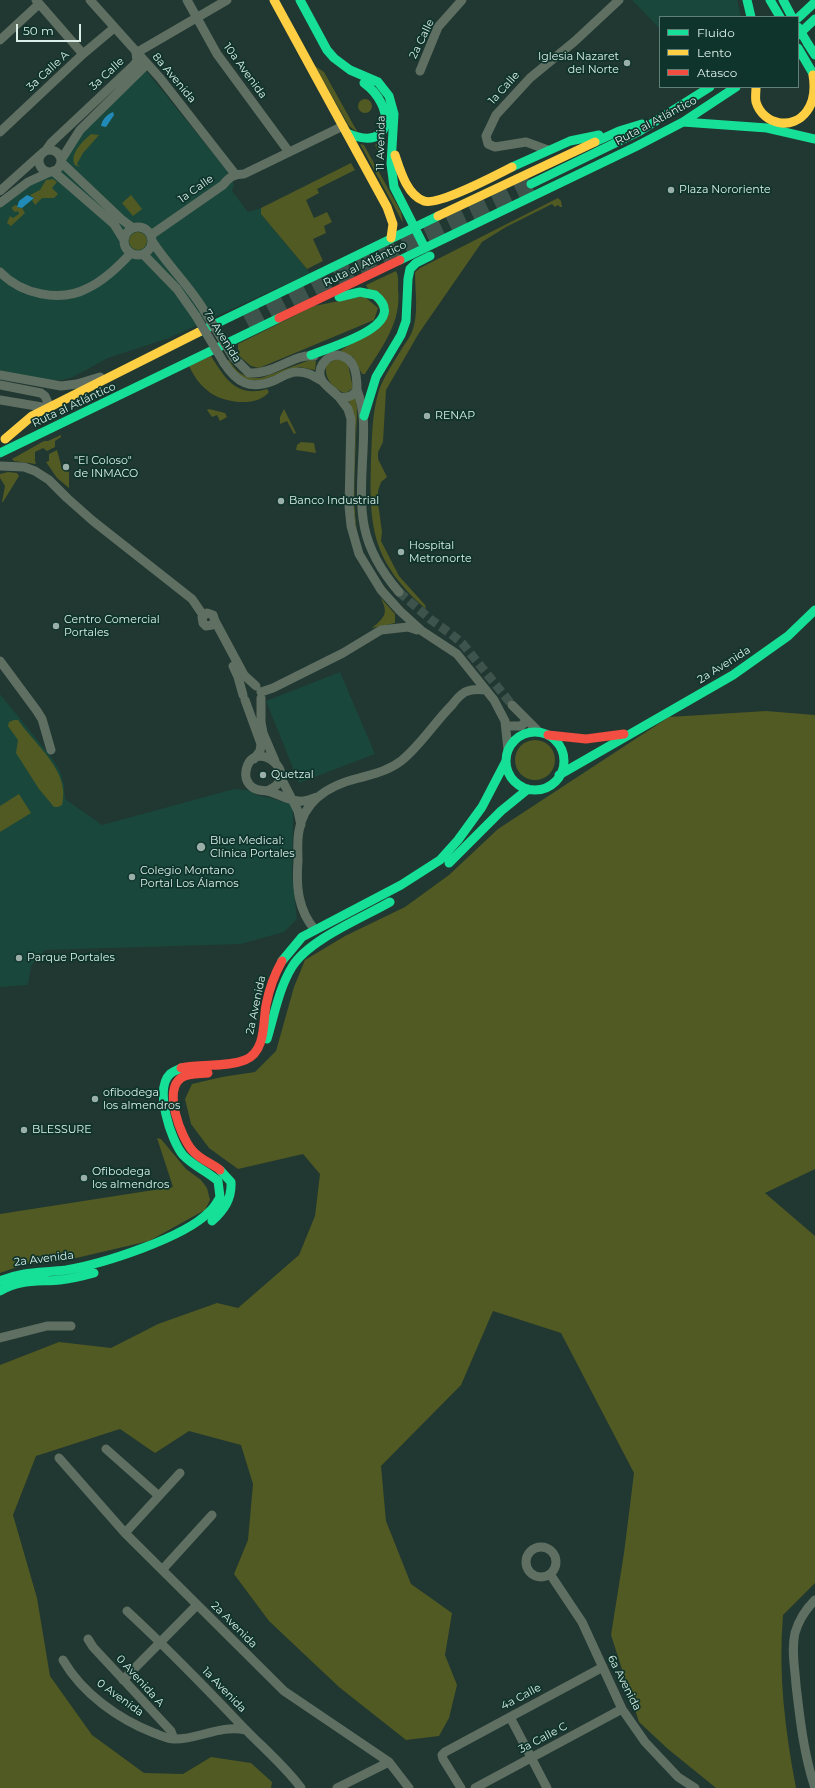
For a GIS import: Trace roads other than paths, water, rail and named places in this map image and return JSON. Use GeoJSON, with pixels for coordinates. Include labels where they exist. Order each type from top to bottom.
{"type":"FeatureCollection","features":[{"type":"Feature","properties":{"kind":"main road","name":"11 Avenida"},"geometry":{"type":"LineString","coordinates":[[274,0],[391,215],[393,224],[391,238]]}},
{"type":"Feature","properties":{"kind":"main road","name":"11 Avenida"},"geometry":{"type":"LineString","coordinates":[[300,0],[327,50],[350,70],[378,82],[389,96],[394,114],[391,142],[391,164],[394,187],[425,248]]}},
{"type":"Feature","properties":{"kind":"main road"},"geometry":{"type":"LineString","coordinates":[[747,0],[751,16]]}},
{"type":"Feature","properties":{"kind":"main road"},"geometry":{"type":"LineString","coordinates":[[770,0],[779,16]]}},
{"type":"Feature","properties":{"kind":"main road"},"geometry":{"type":"LineString","coordinates":[[782,0],[791,16]]}},
{"type":"Feature","properties":{"kind":"main road"},"geometry":{"type":"LineString","coordinates":[[799,17],[815,2]]}},
{"type":"Feature","properties":{"kind":"main road"},"geometry":{"type":"LineString","coordinates":[[799,34],[813,22]]}},
{"type":"Feature","properties":{"kind":"main road"},"geometry":{"type":"LineString","coordinates":[[799,29],[815,56]]}},
{"type":"Feature","properties":{"kind":"main road"},"geometry":{"type":"LineString","coordinates":[[756,88],[756,103],[766,118],[773,122],[782,124],[791,123],[805,114],[811,105],[814,95],[814,76],[799,51]]}},
{"type":"Feature","properties":{"kind":"main road"},"geometry":{"type":"LineString","coordinates":[[345,130],[362,139],[374,139],[381,134],[384,126],[385,113],[381,99],[374,90],[350,70]]}},
{"type":"Feature","properties":{"kind":"main road","name":"Ruta al Atlántico"},"geometry":{"type":"LineString","coordinates":[[531,184],[640,131],[708,88]]}},
{"type":"Feature","properties":{"kind":"main road","name":"Ruta al Atlántico"},"geometry":{"type":"LineString","coordinates":[[0,453],[444,238],[555,186],[683,122],[734,88]]}},
{"type":"Feature","properties":{"kind":"main road","name":"Ruta al Atlántico"},"geometry":{"type":"LineString","coordinates":[[3,440],[32,416],[120,371],[391,238],[618,131],[663,117]]}},
{"type":"Feature","properties":{"kind":"main road"},"geometry":{"type":"LineString","coordinates":[[683,122],[742,125],[815,139]]}},
{"type":"Feature","properties":{"kind":"main road"},"geometry":{"type":"LineString","coordinates":[[391,142],[400,171],[411,189],[424,201],[434,202],[446,198],[570,141],[618,131]]}},
{"type":"Feature","properties":{"kind":"main road"},"geometry":{"type":"LineString","coordinates":[[364,416],[368,395],[378,372],[394,346],[406,321],[409,305],[408,274],[410,268],[434,253],[444,238]]}},
{"type":"Feature","properties":{"kind":"main road"},"geometry":{"type":"LineString","coordinates":[[308,305],[368,291],[376,295],[382,301],[384,309],[383,317],[378,325],[340,344],[311,355]]}},
{"type":"Feature","properties":{"kind":"main road"},"geometry":{"type":"LineString","coordinates":[[201,345],[227,332]]}},
{"type":"Feature","properties":{"kind":"main road"},"geometry":{"type":"LineString","coordinates":[[329,356],[340,344]]}},
{"type":"Feature","properties":{"kind":"main road"},"geometry":{"type":"LineString","coordinates":[[357,390],[378,372]]}},
{"type":"Feature","properties":{"kind":"main road","name":"Ruta al Atlántico"},"geometry":{"type":"LineString","coordinates":[[3,440],[48,419]]}},
{"type":"Feature","properties":{"kind":"main road","name":"2a Avenida"},"geometry":{"type":"LineString","coordinates":[[559,775],[733,676],[788,636],[815,610]]}},
{"type":"Feature","properties":{"kind":"main road","name":"2a Avenida"},"geometry":{"type":"LineString","coordinates":[[544,734],[581,739],[599,739],[638,730]]}},
{"type":"Feature","properties":{"kind":"main road"},"geometry":{"type":"LineString","coordinates":[[439,872],[453,860],[501,811],[528,789],[545,787],[553,782],[559,775],[563,767],[561,748],[556,741],[544,734],[529,732],[520,736],[513,742],[508,750],[506,761],[510,776],[515,782],[528,789]]}},
{"type":"Feature","properties":{"kind":"main road","name":"2a Avenida"},"geometry":{"type":"LineString","coordinates":[[0,1280],[16,1273],[57,1271],[84,1266],[146,1246],[184,1230],[199,1221],[214,1208],[219,1198],[220,1186],[214,1177],[185,1158],[173,1138],[164,1105],[166,1082],[171,1073],[181,1067],[234,1064],[244,1061],[253,1055],[257,1050],[261,1038],[266,1004],[275,973],[290,949],[302,937],[401,885],[440,860],[474,820],[506,761]]}},
{"type":"Feature","properties":{"kind":"main road","name":"2a Avenida"},"geometry":{"type":"LineString","coordinates":[[0,1291],[21,1281],[73,1278],[126,1263],[174,1244],[203,1228],[218,1216],[226,1206],[230,1196],[231,1182],[224,1173],[198,1156],[184,1139],[174,1100],[173,1093],[176,1084],[187,1076],[234,1071],[255,1061],[263,1051],[284,985],[292,967],[300,957],[318,942],[413,889]]}},
{"type":"Feature","properties":{"kind":"street","name":"8a Avenida"},"geometry":{"type":"LineString","coordinates":[[90,0],[147,64],[235,174]]}},
{"type":"Feature","properties":{"kind":"street","name":"10a Avenida"},"geometry":{"type":"LineString","coordinates":[[187,0],[217,54],[289,152]]}},
{"type":"Feature","properties":{"kind":"street","name":"3a Calle"},"geometry":{"type":"LineString","coordinates":[[0,191],[43,153],[134,65],[137,60],[136,53],[227,0]]}},
{"type":"Feature","properties":{"kind":"street","name":"2a Calle"},"geometry":{"type":"LineString","coordinates":[[420,72],[438,27],[462,0]]}},
{"type":"Feature","properties":{"kind":"street","name":"1a Calle"},"geometry":{"type":"LineString","coordinates":[[548,150],[526,142],[496,147],[488,144],[486,136],[496,114],[530,78],[575,41],[619,0]]}},
{"type":"Feature","properties":{"kind":"street"},"geometry":{"type":"LineString","coordinates":[[0,40],[38,2],[83,54]]}},
{"type":"Feature","properties":{"kind":"street","name":"3a Calle A"},"geometry":{"type":"LineString","coordinates":[[0,132],[83,54],[114,28]]}},
{"type":"Feature","properties":{"kind":"street","name":"3a Calle"},"geometry":{"type":"LineString","coordinates":[[61,161],[80,130],[147,64]]}},
{"type":"Feature","properties":{"kind":"street","name":"1a Calle"},"geometry":{"type":"LineString","coordinates":[[152,238],[223,185],[227,179],[235,174],[244,174],[289,152],[345,130]]}},
{"type":"Feature","properties":{"kind":"street"},"geometry":{"type":"LineString","coordinates":[[124,240],[128,231],[133,228],[143,228],[152,238],[151,247],[143,254],[131,253],[126,247],[124,240],[114,224],[52,172],[44,170],[39,165],[43,153],[49,149],[56,152],[61,161],[121,219],[133,228]]}},
{"type":"Feature","properties":{"kind":"street"},"geometry":{"type":"LineString","coordinates":[[0,203],[28,182],[52,172],[59,167],[61,161]]}},
{"type":"Feature","properties":{"kind":"street","name":"7a Avenida"},"geometry":{"type":"LineString","coordinates":[[152,238],[163,259],[187,284],[234,358],[249,373],[258,374],[311,355],[329,356]]}},
{"type":"Feature","properties":{"kind":"street"},"geometry":{"type":"LineString","coordinates":[[0,272],[7,279],[25,290],[47,295],[74,293],[88,289],[102,281],[131,253]]}},
{"type":"Feature","properties":{"kind":"street","name":"7a Avenida"},"geometry":{"type":"LineString","coordinates":[[143,254],[177,289],[196,316],[224,363],[235,377],[252,385],[272,381],[297,372],[311,374],[322,381]]}},
{"type":"Feature","properties":{"kind":"street"},"geometry":{"type":"LineString","coordinates":[[399,592],[386,577],[375,560],[365,531],[361,508],[364,416],[357,390],[355,368],[346,356],[338,354],[329,356],[321,366],[322,381],[339,397],[348,409],[351,419],[349,506],[356,545],[365,565],[381,590],[408,620],[457,654],[494,700],[503,715],[506,726],[508,750]]}},
{"type":"Feature","properties":{"kind":"street"},"geometry":{"type":"LineString","coordinates":[[0,375],[61,386],[77,384],[120,371]]}},
{"type":"Feature","properties":{"kind":"street"},"geometry":{"type":"LineString","coordinates":[[0,385],[41,393],[45,396],[49,408],[0,400]]}},
{"type":"Feature","properties":{"kind":"street"},"geometry":{"type":"LineString","coordinates":[[339,397],[350,396],[357,390]]}},
{"type":"Feature","properties":{"kind":"street"},"geometry":{"type":"LineString","coordinates":[[0,466],[24,468],[35,471],[49,480],[93,521],[192,599],[203,615],[207,613],[212,614],[214,617],[212,623],[215,631],[238,677],[261,744],[260,751],[247,767],[246,778],[252,787],[300,802],[318,796],[343,782],[378,773],[401,761],[464,693],[478,689],[486,690]]}},
{"type":"Feature","properties":{"kind":"street"},"geometry":{"type":"LineString","coordinates":[[212,623],[244,675],[260,692],[263,733],[274,761],[278,765],[280,776],[298,811],[300,825],[297,874],[299,896],[306,919],[315,930]]}},
{"type":"Feature","properties":{"kind":"street"},"geometry":{"type":"LineString","coordinates":[[244,698],[244,690],[248,686],[260,692],[273,688],[337,656],[380,630],[408,627],[422,631]]}},
{"type":"Feature","properties":{"kind":"street"},"geometry":{"type":"LineString","coordinates":[[0,661],[42,719],[51,750]]}},
{"type":"Feature","properties":{"kind":"street"},"geometry":{"type":"LineString","coordinates":[[244,698],[252,704],[258,702],[260,692]]}},
{"type":"Feature","properties":{"kind":"street"},"geometry":{"type":"LineString","coordinates":[[512,705],[544,734]]}},
{"type":"Feature","properties":{"kind":"street"},"geometry":{"type":"LineString","coordinates":[[506,726],[521,726],[527,720]]}},
{"type":"Feature","properties":{"kind":"street"},"geometry":{"type":"LineString","coordinates":[[254,759],[265,757],[274,761]]}},
{"type":"Feature","properties":{"kind":"street"},"geometry":{"type":"LineString","coordinates":[[267,791],[276,786],[280,776]]}},
{"type":"Feature","properties":{"kind":"street"},"geometry":{"type":"LineString","coordinates":[[300,825],[306,811],[318,796]]}},
{"type":"Feature","properties":{"kind":"street"},"geometry":{"type":"LineString","coordinates":[[0,1338],[47,1326],[71,1326]]}},
{"type":"Feature","properties":{"kind":"street"},"geometry":{"type":"LineString","coordinates":[[106,1448],[159,1496]]}},
{"type":"Feature","properties":{"kind":"street","name":"2a Avenida"},"geometry":{"type":"LineString","coordinates":[[59,1458],[125,1533],[284,1691],[389,1762],[409,1788]]}},
{"type":"Feature","properties":{"kind":"street"},"geometry":{"type":"LineString","coordinates":[[125,1533],[180,1473]]}},
{"type":"Feature","properties":{"kind":"street"},"geometry":{"type":"LineString","coordinates":[[162,1570],[212,1515]]}},
{"type":"Feature","properties":{"kind":"street","name":"6a Avenida"},"geometry":{"type":"LineString","coordinates":[[550,1574],[582,1622],[622,1709],[645,1742],[678,1777],[695,1788]]}},
{"type":"Feature","properties":{"kind":"street"},"geometry":{"type":"LineString","coordinates":[[815,1600],[802,1614],[795,1634],[793,1657],[800,1722],[815,1788]]}},
{"type":"Feature","properties":{"kind":"street"},"geometry":{"type":"LineString","coordinates":[[123,1680],[197,1605]]}},
{"type":"Feature","properties":{"kind":"street","name":"1a Avenida"},"geometry":{"type":"LineString","coordinates":[[127,1611],[160,1642],[288,1771],[301,1788]]}},
{"type":"Feature","properties":{"kind":"street","name":"0 Avenida A"},"geometry":{"type":"LineString","coordinates":[[88,1639],[123,1680],[171,1731],[174,1739]]}},
{"type":"Feature","properties":{"kind":"street","name":"0 Avenida"},"geometry":{"type":"LineString","coordinates":[[63,1660],[71,1673],[97,1699],[134,1725],[164,1737],[174,1739]]}},
{"type":"Feature","properties":{"kind":"street","name":"4a Calle"},"geometry":{"type":"LineString","coordinates":[[461,1788],[442,1755],[451,1748],[603,1667]]}},
{"type":"Feature","properties":{"kind":"street","name":"3a Calle C"},"geometry":{"type":"LineString","coordinates":[[475,1788],[622,1709]]}},
{"type":"Feature","properties":{"kind":"street"},"geometry":{"type":"LineString","coordinates":[[510,1717],[547,1788]]}},
{"type":"Feature","properties":{"kind":"street"},"geometry":{"type":"LineString","coordinates":[[174,1739],[224,1729],[246,1730]]}},
{"type":"Feature","properties":{"kind":"street"},"geometry":{"type":"LineString","coordinates":[[337,1788],[389,1762]]}},
{"type":"Feature","properties":{"kind":"water"},"geometry":{"type":"Polygon","coordinates":[[[113,112],[114,115],[106,127],[101,126],[105,118],[113,112]]]}},
{"type":"Feature","properties":{"kind":"water"},"geometry":{"type":"Polygon","coordinates":[[[27,195],[34,198],[22,208],[17,207],[19,201],[27,195]]]}},
{"type":"Feature","properties":{"kind":"tunnel"},"geometry":{"type":"LineString","coordinates":[[247,323],[378,256],[531,184]]}},
{"type":"Feature","properties":{"kind":"tunnel"},"geometry":{"type":"LineString","coordinates":[[399,592],[430,619],[462,643],[512,705]]}},
{"type":"Feature","properties":{"kind":"place","name":"Iglesia Nazaret del Norte"},"geometry":{"type":"Point","coordinates":[627,63]}},
{"type":"Feature","properties":{"kind":"place","name":"Plaza Nororiente"},"geometry":{"type":"Point","coordinates":[671,190]}},
{"type":"Feature","properties":{"kind":"place","name":"RENAP"},"geometry":{"type":"Point","coordinates":[427,416]}},
{"type":"Feature","properties":{"kind":"place","name":"\"El Coloso\" de INMACO"},"geometry":{"type":"Point","coordinates":[66,467]}},
{"type":"Feature","properties":{"kind":"place","name":"Banco Industrial"},"geometry":{"type":"Point","coordinates":[281,501]}},
{"type":"Feature","properties":{"kind":"place","name":"Hospital Metronorte"},"geometry":{"type":"Point","coordinates":[401,552]}},
{"type":"Feature","properties":{"kind":"place","name":"Centro Comercial Portales"},"geometry":{"type":"Point","coordinates":[56,626]}},
{"type":"Feature","properties":{"kind":"place","name":"Quetzal"},"geometry":{"type":"Point","coordinates":[263,775]}},
{"type":"Feature","properties":{"kind":"place","name":"Blue Medical: Clínica Portales"},"geometry":{"type":"Point","coordinates":[201,847]}},
{"type":"Feature","properties":{"kind":"place","name":"Colegio Montano Portal Los Álamos"},"geometry":{"type":"Point","coordinates":[132,877]}},
{"type":"Feature","properties":{"kind":"place","name":"Parque Portales"},"geometry":{"type":"Point","coordinates":[19,958]}},
{"type":"Feature","properties":{"kind":"place","name":"ofibodega los almendros"},"geometry":{"type":"Point","coordinates":[95,1099]}},
{"type":"Feature","properties":{"kind":"place","name":"BLESSURE"},"geometry":{"type":"Point","coordinates":[24,1130]}},
{"type":"Feature","properties":{"kind":"place","name":"Ofibodega los almendros"},"geometry":{"type":"Point","coordinates":[84,1178]}}]}
